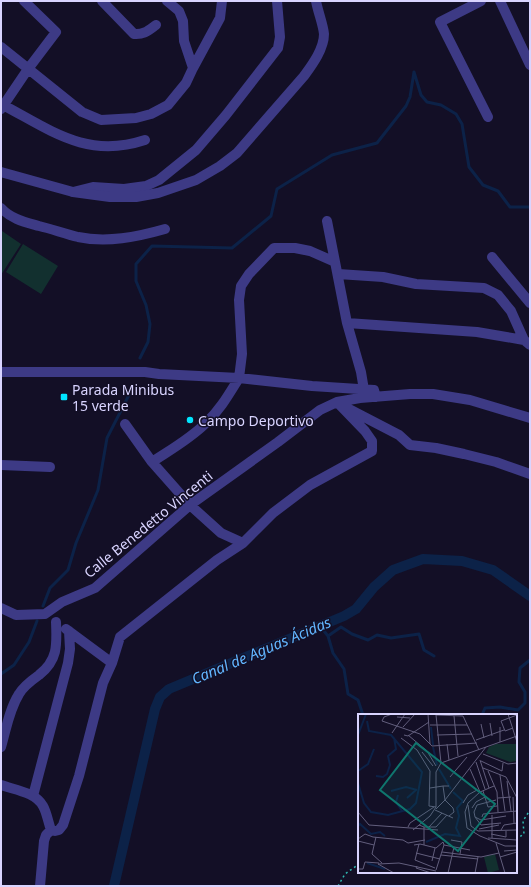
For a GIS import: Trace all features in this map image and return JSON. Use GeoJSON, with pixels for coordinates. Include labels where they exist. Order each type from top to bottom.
{"type":"FeatureCollection","features":[{"type":"Feature","properties":{"kind":"street"},"geometry":{"type":"LineString","coordinates":[[24,1],[56,32],[2,107],[67,139],[82,144],[114,146],[136,144],[145,140]]}},
{"type":"Feature","properties":{"kind":"street"},"geometry":{"type":"LineString","coordinates":[[102,1],[134,34],[141,34],[149,31],[156,25]]}},
{"type":"Feature","properties":{"kind":"street"},"geometry":{"type":"LineString","coordinates":[[167,1],[179,11],[183,21],[184,41],[193,68]]}},
{"type":"Feature","properties":{"kind":"street"},"geometry":{"type":"LineString","coordinates":[[1,46],[82,112],[101,120],[136,118],[151,114],[168,105],[186,83],[220,18],[222,1]]}},
{"type":"Feature","properties":{"kind":"street"},"geometry":{"type":"LineString","coordinates":[[73,192],[93,187],[124,189],[146,186],[159,180],[196,150],[226,115],[278,48],[280,37],[276,1]]}},
{"type":"Feature","properties":{"kind":"street"},"geometry":{"type":"LineString","coordinates":[[1,172],[73,192],[110,197],[136,197],[158,193],[196,180],[220,166],[237,153],[312,66],[322,46],[324,35],[316,1]]}},
{"type":"Feature","properties":{"kind":"street"},"geometry":{"type":"LineString","coordinates":[[481,1],[440,22],[488,117]]}},
{"type":"Feature","properties":{"kind":"street"},"geometry":{"type":"LineString","coordinates":[[500,1],[526,47],[530,65]]}},
{"type":"Feature","properties":{"kind":"street"},"geometry":{"type":"LineString","coordinates":[[1,208],[16,219],[78,237],[108,240],[134,237],[165,229]]}},
{"type":"Feature","properties":{"kind":"street"},"geometry":{"type":"LineString","coordinates":[[327,221],[348,323],[360,366],[364,390]]}},
{"type":"Feature","properties":{"kind":"street"},"geometry":{"type":"LineString","coordinates":[[152,462],[207,423],[223,404],[239,378],[242,354],[239,300],[241,286],[249,274],[274,248],[295,248],[310,251],[335,262]]}},
{"type":"Feature","properties":{"kind":"street"},"geometry":{"type":"LineString","coordinates":[[492,257],[530,303]]}},
{"type":"Feature","properties":{"kind":"street"},"geometry":{"type":"LineString","coordinates":[[338,274],[383,277],[416,284],[484,288],[498,295],[512,311],[527,342]]}},
{"type":"Feature","properties":{"kind":"street"},"geometry":{"type":"LineString","coordinates":[[348,323],[477,332],[527,342]]}},
{"type":"Feature","properties":{"kind":"street"},"geometry":{"type":"LineString","coordinates":[[1,372],[146,372],[239,378],[312,386],[374,390],[376,397]]}},
{"type":"Feature","properties":{"kind":"street","name":"Calle Benedetto Vincenti"},"geometry":{"type":"LineString","coordinates":[[45,614],[62,602],[95,588],[190,505],[320,410],[337,402],[360,398],[410,394],[433,394],[470,400],[530,418]]}},
{"type":"Feature","properties":{"kind":"street"},"geometry":{"type":"LineString","coordinates":[[337,402],[360,416],[399,435],[410,445],[436,448],[464,454],[496,462],[530,474]]}},
{"type":"Feature","properties":{"kind":"street"},"geometry":{"type":"LineString","coordinates":[[51,830],[54,832],[59,830],[63,825],[79,776],[104,683],[120,637],[217,560],[243,543],[273,513],[310,485],[372,451],[372,441],[337,402]]}},
{"type":"Feature","properties":{"kind":"street"},"geometry":{"type":"LineString","coordinates":[[125,424],[152,462],[190,505],[221,533],[243,543]]}},
{"type":"Feature","properties":{"kind":"street"},"geometry":{"type":"LineString","coordinates":[[1,465],[50,467]]}},
{"type":"Feature","properties":{"kind":"street"},"geometry":{"type":"LineString","coordinates":[[2,609],[16,614],[45,614],[112,663]]}},
{"type":"Feature","properties":{"kind":"street"},"geometry":{"type":"LineString","coordinates":[[1,747],[12,708],[19,693],[45,670],[53,660],[57,645],[56,622]]}},
{"type":"Feature","properties":{"kind":"street"},"geometry":{"type":"LineString","coordinates":[[33,796],[68,663],[70,649],[69,631]]}},
{"type":"Feature","properties":{"kind":"street"},"geometry":{"type":"LineString","coordinates":[[1,785],[37,798],[43,806],[51,830]]}},
{"type":"Feature","properties":{"kind":"street"},"geometry":{"type":"LineString","coordinates":[[40,886],[44,841],[46,835],[51,830]]}},
{"type":"Feature","properties":{"kind":"path"},"geometry":{"type":"LineString","coordinates":[[517,838],[524,834],[523,821],[530,810]]}},
{"type":"Feature","properties":{"kind":"path"},"geometry":{"type":"LineString","coordinates":[[338,886],[345,874],[358,865]]}},
{"type":"Feature","properties":{"kind":"green space"},"geometry":{"type":"Polygon","coordinates":[[[2,231],[21,244],[1,275],[1,232],[2,231]]]}},
{"type":"Feature","properties":{"kind":"green space"},"geometry":{"type":"Polygon","coordinates":[[[23,244],[58,266],[41,294],[6,272],[23,244]]]}},
{"type":"Feature","properties":{"kind":"waterway"},"geometry":{"type":"LineString","coordinates":[[414,72],[421,95],[427,102],[441,105],[456,114],[462,124],[469,167],[483,185],[498,191],[510,207],[530,207]]}},
{"type":"Feature","properties":{"kind":"waterway"},"geometry":{"type":"LineString","coordinates":[[140,358],[148,342],[150,324],[146,305],[136,281],[136,264],[152,246],[232,248],[271,216],[277,189],[332,155],[377,143],[406,106],[410,97],[414,72]]}},
{"type":"Feature","properties":{"kind":"waterway"},"geometry":{"type":"LineString","coordinates":[[43,606],[50,588],[68,570],[76,543],[98,490],[107,438],[130,393]]}},
{"type":"Feature","properties":{"kind":"waterway","name":"Canal de Aguas Ácidas"},"geometry":{"type":"LineString","coordinates":[[114,886],[155,709],[160,697],[169,689],[344,616],[356,609],[374,587],[393,570],[423,559],[462,561],[493,570],[530,596]]}},
{"type":"Feature","properties":{"kind":"waterway"},"geometry":{"type":"LineString","coordinates":[[1,674],[14,665],[29,642],[37,621]]}},
{"type":"Feature","properties":{"kind":"waterway"},"geometry":{"type":"LineString","coordinates":[[320,626],[328,636],[333,653],[344,669],[348,694],[358,700],[363,714]]}},
{"type":"Feature","properties":{"kind":"waterway"},"geometry":{"type":"LineString","coordinates":[[328,636],[341,627],[352,634],[368,640],[377,635],[391,638],[419,634],[424,650],[434,656]]}},
{"type":"Feature","properties":{"kind":"waterway"},"geometry":{"type":"LineString","coordinates":[[482,714],[485,708],[500,707],[518,710],[525,703],[525,692],[519,682],[520,668],[530,660]]}},
{"type":"Feature","properties":{"kind":"place","name":"Parada Minibus 15 verde"},"geometry":{"type":"Point","coordinates":[64,397]}},
{"type":"Feature","properties":{"kind":"place","name":"Campo Deportivo"},"geometry":{"type":"Point","coordinates":[190,420]}}]}
